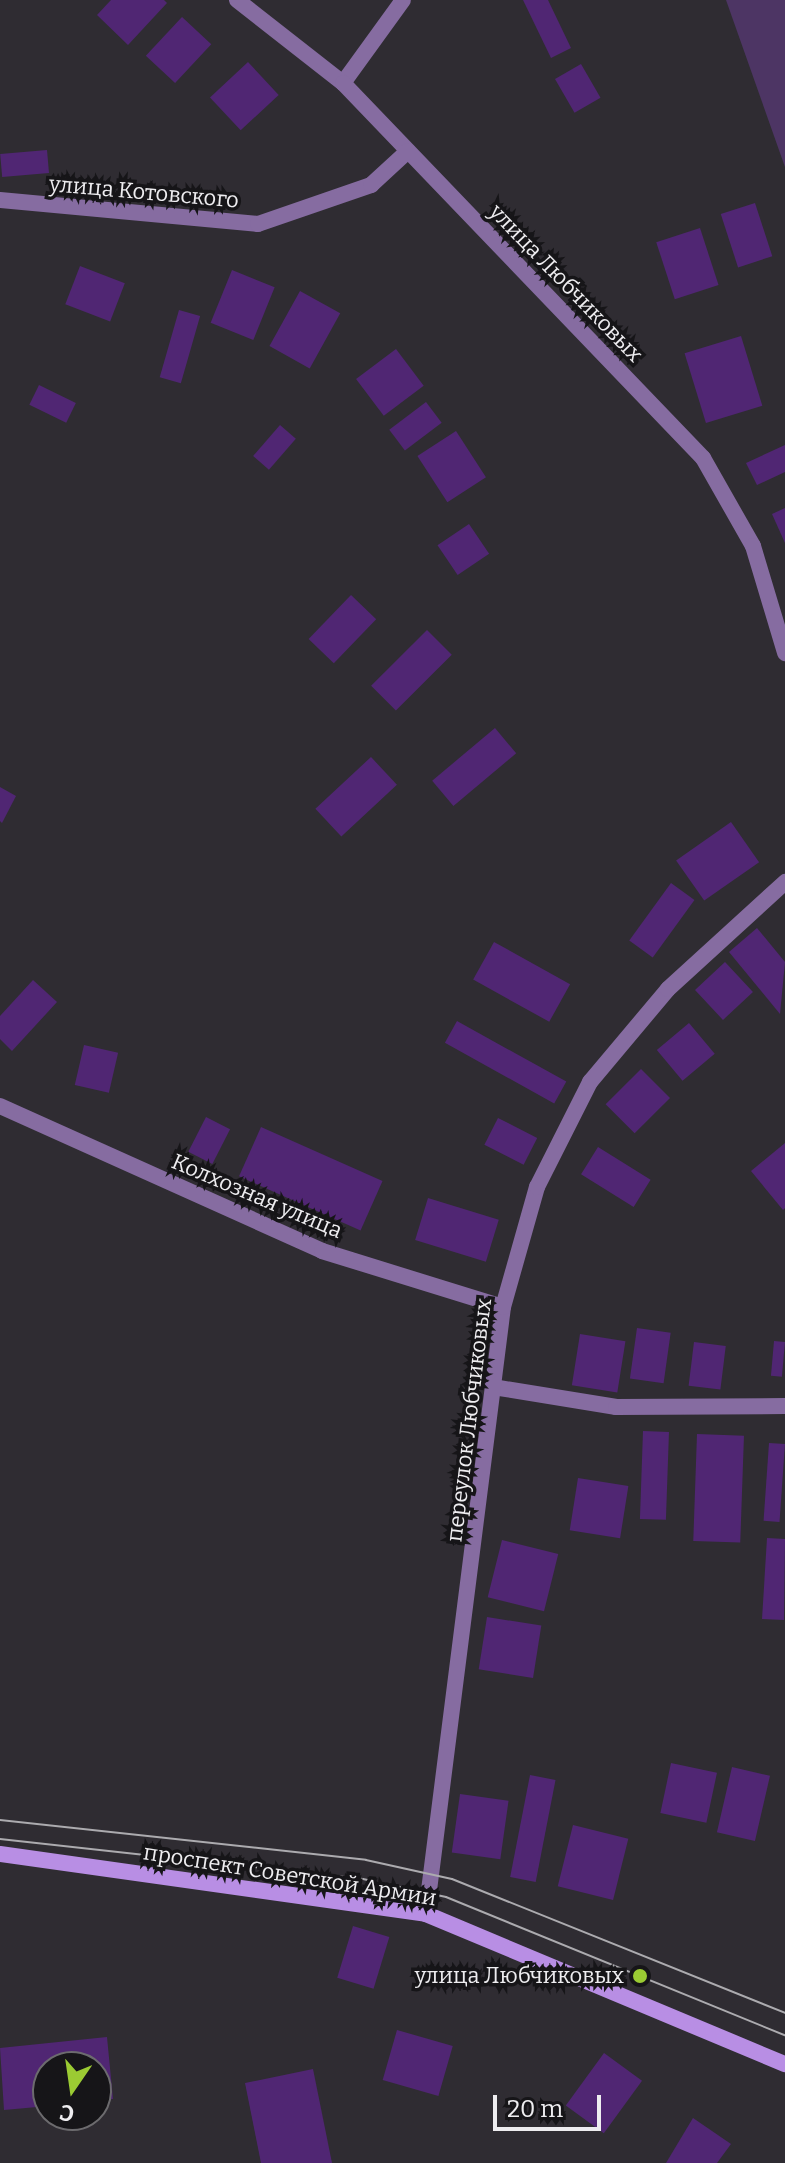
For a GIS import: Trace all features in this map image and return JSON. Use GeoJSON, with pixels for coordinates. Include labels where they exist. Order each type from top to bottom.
{"type":"FeatureCollection","features":[{"type":"Feature","properties":{"kind":"main road","name":"проспект Советской Армии"},"geometry":{"type":"LineString","coordinates":[[0,1854],[426,1914],[785,2064]]}},
{"type":"Feature","properties":{"kind":"street","name":"улица Любчиковых"},"geometry":{"type":"LineString","coordinates":[[237,0],[343,83],[703,458],[753,546],[785,653]]}},
{"type":"Feature","properties":{"kind":"street"},"geometry":{"type":"LineString","coordinates":[[343,83],[403,0]]}},
{"type":"Feature","properties":{"kind":"street","name":"улица Котовского"},"geometry":{"type":"LineString","coordinates":[[0,200],[258,224],[371,185],[408,151]]}},
{"type":"Feature","properties":{"kind":"street","name":"переулок Любчиковых"},"geometry":{"type":"LineString","coordinates":[[426,1914],[503,1307],[537,1187],[590,1082],[668,989],[785,882]]}},
{"type":"Feature","properties":{"kind":"street","name":"Колхозная улица"},"geometry":{"type":"LineString","coordinates":[[0,1106],[322,1251],[503,1307]]}},
{"type":"Feature","properties":{"kind":"street"},"geometry":{"type":"LineString","coordinates":[[493,1387],[616,1407],[785,1406]]}},
{"type":"Feature","properties":{"kind":"shaded area"},"geometry":{"type":"Polygon","coordinates":[[[726,0],[785,0],[785,167],[726,0]]]}},
{"type":"Feature","properties":{"kind":"building"},"geometry":{"type":"Polygon","coordinates":[[[111,0],[164,0],[167,3],[128,45],[97,15],[111,0]]]}},
{"type":"Feature","properties":{"kind":"building"},"geometry":{"type":"Polygon","coordinates":[[[523,0],[548,0],[571,48],[551,58],[523,0]]]}},
{"type":"Feature","properties":{"kind":"building"},"geometry":{"type":"Polygon","coordinates":[[[182,17],[211,44],[175,83],[146,56],[182,17]]]}},
{"type":"Feature","properties":{"kind":"building"},"geometry":{"type":"Polygon","coordinates":[[[248,62],[279,95],[241,130],[210,97],[248,62]]]}},
{"type":"Feature","properties":{"kind":"building"},"geometry":{"type":"Polygon","coordinates":[[[581,64],[600,98],[575,113],[555,79],[581,64]]]}},
{"type":"Feature","properties":{"kind":"building"},"geometry":{"type":"Polygon","coordinates":[[[47,150],[49,173],[2,177],[0,154],[47,150]]]}},
{"type":"Feature","properties":{"kind":"building"},"geometry":{"type":"Polygon","coordinates":[[[755,203],[772,256],[738,267],[721,214],[755,203]]]}},
{"type":"Feature","properties":{"kind":"building"},"geometry":{"type":"Polygon","coordinates":[[[700,228],[719,285],[675,299],[656,242],[700,228]]]}},
{"type":"Feature","properties":{"kind":"building"},"geometry":{"type":"Polygon","coordinates":[[[80,266],[125,283],[110,321],[65,304],[80,266]]]}},
{"type":"Feature","properties":{"kind":"building"},"geometry":{"type":"Polygon","coordinates":[[[232,270],[275,287],[253,340],[211,323],[232,270]]]}},
{"type":"Feature","properties":{"kind":"building"},"geometry":{"type":"Polygon","coordinates":[[[300,291],[340,313],[310,368],[269,346],[300,291]]]}},
{"type":"Feature","properties":{"kind":"building"},"geometry":{"type":"Polygon","coordinates":[[[179,310],[200,316],[181,383],[160,377],[179,310]]]}},
{"type":"Feature","properties":{"kind":"building"},"geometry":{"type":"Polygon","coordinates":[[[741,336],[762,406],[706,423],[685,353],[741,336]]]}},
{"type":"Feature","properties":{"kind":"building"},"geometry":{"type":"Polygon","coordinates":[[[396,349],[424,386],[384,416],[356,379],[396,349]]]}},
{"type":"Feature","properties":{"kind":"building"},"geometry":{"type":"Polygon","coordinates":[[[39,385],[76,403],[66,423],[29,405],[39,385]]]}},
{"type":"Feature","properties":{"kind":"building"},"geometry":{"type":"Polygon","coordinates":[[[426,402],[442,423],[405,450],[389,430],[426,402]]]}},
{"type":"Feature","properties":{"kind":"building"},"geometry":{"type":"Polygon","coordinates":[[[280,425],[296,439],[269,470],[253,456],[280,425]]]}},
{"type":"Feature","properties":{"kind":"building"},"geometry":{"type":"Polygon","coordinates":[[[456,431],[486,477],[447,502],[417,456],[456,431]]]}},
{"type":"Feature","properties":{"kind":"building"},"geometry":{"type":"Polygon","coordinates":[[[785,445],[785,472],[757,485],[746,463],[785,445]]]}},
{"type":"Feature","properties":{"kind":"building"},"geometry":{"type":"Polygon","coordinates":[[[785,508],[785,543],[772,514],[785,508]]]}},
{"type":"Feature","properties":{"kind":"building"},"geometry":{"type":"Polygon","coordinates":[[[469,524],[489,554],[458,575],[437,545],[469,524]]]}},
{"type":"Feature","properties":{"kind":"building"},"geometry":{"type":"Polygon","coordinates":[[[351,595],[376,619],[334,663],[309,639],[351,595]]]}},
{"type":"Feature","properties":{"kind":"building"},"geometry":{"type":"Polygon","coordinates":[[[427,630],[452,655],[396,711],[371,686],[427,630]]]}},
{"type":"Feature","properties":{"kind":"building"},"geometry":{"type":"Polygon","coordinates":[[[495,728],[516,753],[453,806],[432,781],[495,728]]]}},
{"type":"Feature","properties":{"kind":"building"},"geometry":{"type":"Polygon","coordinates":[[[371,757],[397,785],[341,837],[315,809],[371,757]]]}},
{"type":"Feature","properties":{"kind":"building"},"geometry":{"type":"Polygon","coordinates":[[[0,787],[16,796],[2,823],[0,821],[0,787]]]}},
{"type":"Feature","properties":{"kind":"building"},"geometry":{"type":"Polygon","coordinates":[[[731,822],[759,862],[704,901],[676,860],[731,822]]]}},
{"type":"Feature","properties":{"kind":"building"},"geometry":{"type":"Polygon","coordinates":[[[671,883],[694,900],[653,957],[629,940],[671,883]]]}},
{"type":"Feature","properties":{"kind":"building"},"geometry":{"type":"Polygon","coordinates":[[[757,928],[785,962],[780,1014],[729,952],[757,928]]]}},
{"type":"Feature","properties":{"kind":"building"},"geometry":{"type":"Polygon","coordinates":[[[494,942],[570,984],[549,1022],[473,980],[494,942]]]}},
{"type":"Feature","properties":{"kind":"building"},"geometry":{"type":"Polygon","coordinates":[[[725,962],[753,992],[723,1020],[695,990],[725,962]]]}},
{"type":"Feature","properties":{"kind":"building"},"geometry":{"type":"Polygon","coordinates":[[[33,980],[57,1002],[12,1051],[0,1039],[0,1016],[33,980]]]}},
{"type":"Feature","properties":{"kind":"building"},"geometry":{"type":"Polygon","coordinates":[[[457,1021],[566,1082],[554,1103],[445,1043],[457,1021]]]}},
{"type":"Feature","properties":{"kind":"building"},"geometry":{"type":"Polygon","coordinates":[[[689,1023],[715,1054],[683,1081],[657,1050],[689,1023]]]}},
{"type":"Feature","properties":{"kind":"building"},"geometry":{"type":"Polygon","coordinates":[[[84,1045],[118,1053],[109,1093],[75,1085],[84,1045]]]}},
{"type":"Feature","properties":{"kind":"building"},"geometry":{"type":"Polygon","coordinates":[[[641,1069],[670,1098],[635,1133],[606,1104],[641,1069]]]}},
{"type":"Feature","properties":{"kind":"building"},"geometry":{"type":"Polygon","coordinates":[[[206,1117],[230,1129],[212,1164],[188,1152],[206,1117]]]}},
{"type":"Feature","properties":{"kind":"building"},"geometry":{"type":"Polygon","coordinates":[[[498,1118],[537,1138],[524,1165],[484,1145],[498,1118]]]}},
{"type":"Feature","properties":{"kind":"building"},"geometry":{"type":"Polygon","coordinates":[[[261,1127],[383,1181],[361,1230],[239,1176],[261,1127]]]}},
{"type":"Feature","properties":{"kind":"building"},"geometry":{"type":"Polygon","coordinates":[[[785,1143],[785,1208],[783,1210],[751,1171],[785,1143]]]}},
{"type":"Feature","properties":{"kind":"building"},"geometry":{"type":"Polygon","coordinates":[[[598,1147],[651,1180],[634,1207],[581,1174],[598,1147]]]}},
{"type":"Feature","properties":{"kind":"building"},"geometry":{"type":"Polygon","coordinates":[[[428,1198],[499,1220],[486,1262],[415,1240],[428,1198]]]}},
{"type":"Feature","properties":{"kind":"building"},"geometry":{"type":"Polygon","coordinates":[[[637,1328],[671,1333],[664,1383],[630,1379],[637,1328]]]}},
{"type":"Feature","properties":{"kind":"building"},"geometry":{"type":"Polygon","coordinates":[[[580,1334],[625,1341],[617,1393],[572,1385],[580,1334]]]}},
{"type":"Feature","properties":{"kind":"building"},"geometry":{"type":"Polygon","coordinates":[[[774,1341],[785,1342],[782,1377],[771,1376],[774,1341]]]}},
{"type":"Feature","properties":{"kind":"building"},"geometry":{"type":"Polygon","coordinates":[[[694,1342],[726,1346],[720,1390],[689,1386],[694,1342]]]}},
{"type":"Feature","properties":{"kind":"building"},"geometry":{"type":"Polygon","coordinates":[[[643,1431],[669,1432],[666,1520],[640,1519],[643,1431]]]}},
{"type":"Feature","properties":{"kind":"building"},"geometry":{"type":"Polygon","coordinates":[[[697,1434],[744,1436],[740,1543],[693,1541],[697,1434]]]}},
{"type":"Feature","properties":{"kind":"building"},"geometry":{"type":"Polygon","coordinates":[[[769,1443],[785,1444],[780,1522],[764,1521],[769,1443]]]}},
{"type":"Feature","properties":{"kind":"building"},"geometry":{"type":"Polygon","coordinates":[[[578,1478],[628,1486],[620,1538],[570,1530],[578,1478]]]}},
{"type":"Feature","properties":{"kind":"building"},"geometry":{"type":"Polygon","coordinates":[[[767,1538],[785,1539],[784,1620],[762,1619],[767,1538]]]}},
{"type":"Feature","properties":{"kind":"building"},"geometry":{"type":"Polygon","coordinates":[[[502,1540],[558,1554],[544,1611],[488,1597],[502,1540]]]}},
{"type":"Feature","properties":{"kind":"building"},"geometry":{"type":"Polygon","coordinates":[[[487,1617],[541,1626],[533,1678],[479,1669],[487,1617]]]}},
{"type":"Feature","properties":{"kind":"building"},"geometry":{"type":"Polygon","coordinates":[[[671,1763],[717,1773],[706,1823],[660,1813],[671,1763]]]}},
{"type":"Feature","properties":{"kind":"building"},"geometry":{"type":"Polygon","coordinates":[[[732,1767],[770,1776],[755,1841],[717,1832],[732,1767]]]}},
{"type":"Feature","properties":{"kind":"building"},"geometry":{"type":"Polygon","coordinates":[[[530,1775],[556,1780],[536,1882],[510,1877],[530,1775]]]}},
{"type":"Feature","properties":{"kind":"building"},"geometry":{"type":"Polygon","coordinates":[[[460,1794],[509,1801],[500,1859],[452,1852],[460,1794]]]}},
{"type":"Feature","properties":{"kind":"building"},"geometry":{"type":"Polygon","coordinates":[[[573,1825],[628,1839],[613,1900],[558,1886],[573,1825]]]}},
{"type":"Feature","properties":{"kind":"building"},"geometry":{"type":"Polygon","coordinates":[[[353,1926],[389,1937],[374,1989],[337,1978],[353,1926]]]}},
{"type":"Feature","properties":{"kind":"building"},"geometry":{"type":"Polygon","coordinates":[[[397,2030],[453,2046],[438,2096],[383,2080],[397,2030]]]}},
{"type":"Feature","properties":{"kind":"building"},"geometry":{"type":"Polygon","coordinates":[[[107,2037],[108,2051],[32,2051],[32,2107],[4,2110],[0,2048],[107,2037]]]}},
{"type":"Feature","properties":{"kind":"building"},"geometry":{"type":"Polygon","coordinates":[[[604,2053],[642,2081],[604,2133],[566,2106],[604,2053]]]}},
{"type":"Feature","properties":{"kind":"building"},"geometry":{"type":"Polygon","coordinates":[[[313,2069],[332,2163],[261,2163],[245,2083],[313,2069]]]}},
{"type":"Feature","properties":{"kind":"building"},"geometry":{"type":"Polygon","coordinates":[[[693,2118],[731,2144],[717,2163],[666,2163],[693,2118]]]}},
{"type":"Feature","properties":{"kind":"tram line"},"geometry":{"type":"LineString","coordinates":[[0,1820],[366,1860],[452,1879],[785,2013]]}},
{"type":"Feature","properties":{"kind":"tram line"},"geometry":{"type":"LineString","coordinates":[[0,1839],[363,1879],[446,1897],[785,2035]]}},
{"type":"Feature","properties":{"kind":"place","name":"улица Любчиковых"},"geometry":{"type":"Point","coordinates":[640,1976]}}]}
